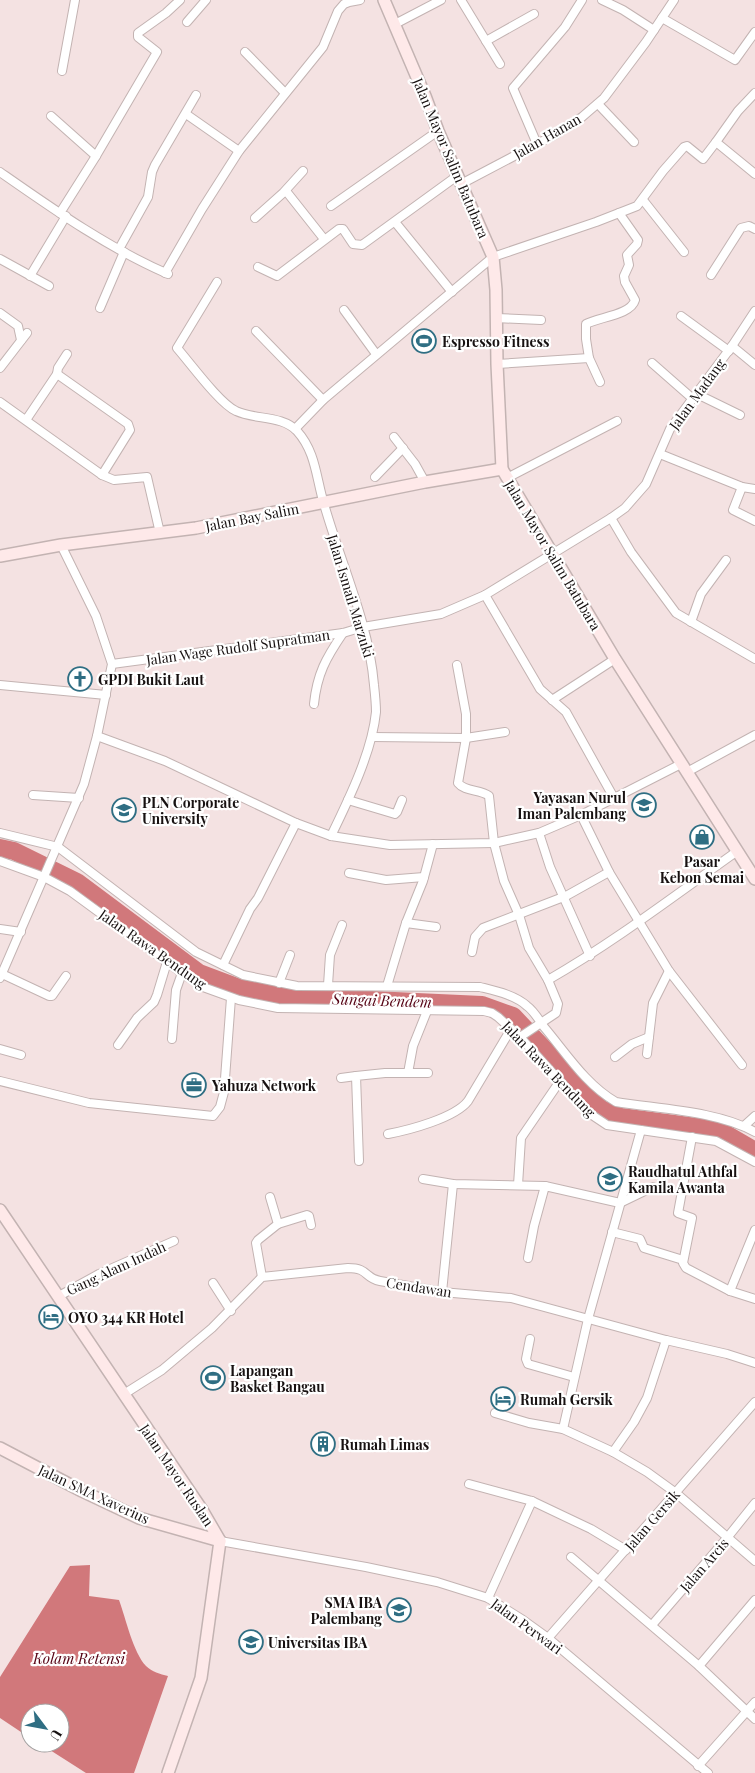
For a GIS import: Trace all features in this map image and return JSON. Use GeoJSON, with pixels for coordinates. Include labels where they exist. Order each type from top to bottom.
{"type":"FeatureCollection","features":[{"type":"Feature","properties":{"kind":"street"},"geometry":{"type":"LineString","coordinates":[[62,71],[75,0]]}},
{"type":"Feature","properties":{"kind":"street"},"geometry":{"type":"LineString","coordinates":[[30,276],[63,214],[157,52],[138,37],[138,33],[166,13],[180,0]]}},
{"type":"Feature","properties":{"kind":"street"},"geometry":{"type":"LineString","coordinates":[[187,22],[206,0]]}},
{"type":"Feature","properties":{"kind":"street"},"geometry":{"type":"LineString","coordinates":[[0,172],[122,251],[168,274],[202,209],[239,151],[323,47],[338,11],[344,4],[360,0]]}},
{"type":"Feature","properties":{"kind":"street","name":"Jalan Mayor Salim Batubara"},"geometry":{"type":"LineString","coordinates":[[384,0],[493,257],[497,364],[505,474],[615,660],[736,852],[751,865],[755,879]]}},
{"type":"Feature","properties":{"kind":"street"},"geometry":{"type":"LineString","coordinates":[[395,24],[441,0]]}},
{"type":"Feature","properties":{"kind":"street"},"geometry":{"type":"LineString","coordinates":[[461,0],[500,64]]}},
{"type":"Feature","properties":{"kind":"street"},"geometry":{"type":"LineString","coordinates":[[537,144],[512,88],[565,27],[582,0]]}},
{"type":"Feature","properties":{"kind":"street"},"geometry":{"type":"LineString","coordinates":[[602,0],[623,10],[654,30]]}},
{"type":"Feature","properties":{"kind":"street","name":"Jalan Hanan"},"geometry":{"type":"LineString","coordinates":[[324,239],[341,229],[353,244],[362,245],[459,180],[556,134],[598,104],[616,84],[674,0]]}},
{"type":"Feature","properties":{"kind":"street"},"geometry":{"type":"LineString","coordinates":[[486,41],[534,14]]}},
{"type":"Feature","properties":{"kind":"street"},"geometry":{"type":"LineString","coordinates":[[662,18],[735,60],[755,32]]}},
{"type":"Feature","properties":{"kind":"street"},"geometry":{"type":"LineString","coordinates":[[245,52],[284,93]]}},
{"type":"Feature","properties":{"kind":"street"},"geometry":{"type":"LineString","coordinates":[[217,282],[177,348],[226,405],[237,412],[282,422],[295,429],[323,400],[493,257],[637,206],[684,147],[691,147],[704,159],[738,111],[755,93]]}},
{"type":"Feature","properties":{"kind":"street"},"geometry":{"type":"LineString","coordinates":[[100,308],[122,251],[148,198],[155,165],[196,96]]}},
{"type":"Feature","properties":{"kind":"street"},"geometry":{"type":"LineString","coordinates":[[598,104],[634,142]]}},
{"type":"Feature","properties":{"kind":"street"},"geometry":{"type":"LineString","coordinates":[[186,114],[239,151]]}},
{"type":"Feature","properties":{"kind":"street"},"geometry":{"type":"LineString","coordinates":[[51,116],[96,156]]}},
{"type":"Feature","properties":{"kind":"street"},"geometry":{"type":"LineString","coordinates":[[332,206],[438,131]]}},
{"type":"Feature","properties":{"kind":"street"},"geometry":{"type":"LineString","coordinates":[[716,142],[755,174]]}},
{"type":"Feature","properties":{"kind":"street"},"geometry":{"type":"LineString","coordinates":[[255,218],[286,191],[303,171]]}},
{"type":"Feature","properties":{"kind":"street"},"geometry":{"type":"LineString","coordinates":[[258,267],[277,276],[324,239],[286,191]]}},
{"type":"Feature","properties":{"kind":"street"},"geometry":{"type":"LineString","coordinates":[[643,200],[684,252]]}},
{"type":"Feature","properties":{"kind":"street"},"geometry":{"type":"LineString","coordinates":[[600,382],[589,358],[586,324],[627,310],[634,304],[635,300],[624,276],[628,265],[626,255],[637,246],[638,240],[619,213]]}},
{"type":"Feature","properties":{"kind":"street"},"geometry":{"type":"LineString","coordinates":[[395,222],[452,292]]}},
{"type":"Feature","properties":{"kind":"street"},"geometry":{"type":"LineString","coordinates":[[711,275],[741,228],[750,226],[755,229]]}},
{"type":"Feature","properties":{"kind":"street"},"geometry":{"type":"LineString","coordinates":[[0,259],[49,286]]}},
{"type":"Feature","properties":{"kind":"street"},"geometry":{"type":"LineString","coordinates":[[344,310],[376,354]]}},
{"type":"Feature","properties":{"kind":"street","name":"Jalan Madang"},"geometry":{"type":"LineString","coordinates":[[486,595],[626,508],[646,484],[670,429],[731,348],[755,311]]}},
{"type":"Feature","properties":{"kind":"street"},"geometry":{"type":"LineString","coordinates":[[0,313],[18,326],[21,340]]}},
{"type":"Feature","properties":{"kind":"street"},"geometry":{"type":"LineString","coordinates":[[681,316],[755,365]]}},
{"type":"Feature","properties":{"kind":"street"},"geometry":{"type":"LineString","coordinates":[[496,318],[541,320]]}},
{"type":"Feature","properties":{"kind":"street"},"geometry":{"type":"LineString","coordinates":[[256,331],[323,400]]}},
{"type":"Feature","properties":{"kind":"street"},"geometry":{"type":"LineString","coordinates":[[0,368],[27,333]]}},
{"type":"Feature","properties":{"kind":"street"},"geometry":{"type":"LineString","coordinates":[[26,420],[57,374],[58,368],[67,354]]}},
{"type":"Feature","properties":{"kind":"street"},"geometry":{"type":"LineString","coordinates":[[497,364],[589,358]]}},
{"type":"Feature","properties":{"kind":"street"},"geometry":{"type":"LineString","coordinates":[[652,363],[695,397],[740,415]]}},
{"type":"Feature","properties":{"kind":"street"},"geometry":{"type":"LineString","coordinates":[[57,374],[128,424],[130,428],[102,475]]}},
{"type":"Feature","properties":{"kind":"street"},"geometry":{"type":"LineString","coordinates":[[0,402],[102,475],[114,480],[147,477],[160,533]]}},
{"type":"Feature","properties":{"kind":"street"},"geometry":{"type":"LineString","coordinates":[[505,474],[617,421]]}},
{"type":"Feature","properties":{"kind":"street","name":"Jalan Ismail Marzuki"},"geometry":{"type":"LineString","coordinates":[[295,429],[307,444],[313,458],[323,503],[363,627],[373,674],[376,710],[372,737],[348,800],[331,836]]}},
{"type":"Feature","properties":{"kind":"street"},"geometry":{"type":"LineString","coordinates":[[394,437],[425,482]]}},
{"type":"Feature","properties":{"kind":"street"},"geometry":{"type":"LineString","coordinates":[[375,477],[403,448]]}},
{"type":"Feature","properties":{"kind":"street"},"geometry":{"type":"LineString","coordinates":[[660,454],[742,487],[755,489]]}},
{"type":"Feature","properties":{"kind":"street","name":"Jalan Bay Salim"},"geometry":{"type":"LineString","coordinates":[[0,556],[61,545],[196,528],[425,482],[505,474]]}},
{"type":"Feature","properties":{"kind":"street"},"geometry":{"type":"LineString","coordinates":[[742,487],[733,510],[755,521]]}},
{"type":"Feature","properties":{"kind":"street"},"geometry":{"type":"LineString","coordinates":[[610,518],[631,552],[676,613],[755,659]]}},
{"type":"Feature","properties":{"kind":"street"},"geometry":{"type":"LineString","coordinates":[[61,545],[96,616],[112,664],[97,736],[84,784],[57,851],[45,874],[1,976],[49,996],[52,996],[66,976]]}},
{"type":"Feature","properties":{"kind":"street"},"geometry":{"type":"LineString","coordinates":[[691,622],[701,594],[726,560]]}},
{"type":"Feature","properties":{"kind":"street"},"geometry":{"type":"LineString","coordinates":[[486,595],[540,689],[566,712],[614,798]]}},
{"type":"Feature","properties":{"kind":"street","name":"Jalan Wage Rudolf Supratman"},"geometry":{"type":"LineString","coordinates":[[112,664],[343,633],[363,627],[441,614],[486,595]]}},
{"type":"Feature","properties":{"kind":"street"},"geometry":{"type":"LineString","coordinates":[[314,704],[320,670],[343,633]]}},
{"type":"Feature","properties":{"kind":"street"},"geometry":{"type":"LineString","coordinates":[[552,700],[615,660]]}},
{"type":"Feature","properties":{"kind":"street"},"geometry":{"type":"LineString","coordinates":[[457,665],[466,714],[466,738],[458,783],[461,787],[489,796],[494,843],[504,881],[519,915],[529,948],[548,980],[559,1008],[556,1013],[522,1036]]}},
{"type":"Feature","properties":{"kind":"street"},"geometry":{"type":"LineString","coordinates":[[0,685],[106,695]]}},
{"type":"Feature","properties":{"kind":"street"},"geometry":{"type":"LineString","coordinates":[[372,737],[466,738],[505,732]]}},
{"type":"Feature","properties":{"kind":"street"},"geometry":{"type":"LineString","coordinates":[[97,736],[164,761],[296,823],[331,836],[390,845],[494,843],[539,833],[755,735]]}},
{"type":"Feature","properties":{"kind":"street"},"geometry":{"type":"LineString","coordinates":[[33,795],[79,798]]}},
{"type":"Feature","properties":{"kind":"street"},"geometry":{"type":"LineString","coordinates":[[348,800],[395,814],[402,800]]}},
{"type":"Feature","properties":{"kind":"street"},"geometry":{"type":"LineString","coordinates":[[581,815],[609,872],[669,971],[742,1065]]}},
{"type":"Feature","properties":{"kind":"street"},"geometry":{"type":"LineString","coordinates":[[223,966],[250,909],[258,898],[296,823]]}},
{"type":"Feature","properties":{"kind":"street"},"geometry":{"type":"LineString","coordinates":[[0,832],[57,851],[196,952],[243,975],[297,986],[480,988],[501,992],[527,1005],[539,1024],[592,1084],[616,1102],[725,1119],[755,1132]]}},
{"type":"Feature","properties":{"kind":"street"},"geometry":{"type":"LineString","coordinates":[[539,833],[550,867],[590,956]]}},
{"type":"Feature","properties":{"kind":"street"},"geometry":{"type":"LineString","coordinates":[[387,986],[406,923],[424,877],[433,844]]}},
{"type":"Feature","properties":{"kind":"street"},"geometry":{"type":"LineString","coordinates":[[548,980],[590,956],[736,852]]}},
{"type":"Feature","properties":{"kind":"street","name":"Jalan Rawa Bendung"},"geometry":{"type":"LineString","coordinates":[[0,861],[45,874],[182,973],[204,987],[231,998],[278,1008],[484,1011],[492,1013],[522,1036],[588,1113],[601,1122],[607,1125],[716,1141],[755,1162]]}},
{"type":"Feature","properties":{"kind":"street"},"geometry":{"type":"LineString","coordinates":[[472,952],[475,937],[480,931],[564,896],[609,872]]}},
{"type":"Feature","properties":{"kind":"street"},"geometry":{"type":"LineString","coordinates":[[349,873],[386,880],[424,877]]}},
{"type":"Feature","properties":{"kind":"street"},"geometry":{"type":"LineString","coordinates":[[406,923],[436,927]]}},
{"type":"Feature","properties":{"kind":"street"},"geometry":{"type":"LineString","coordinates":[[328,985],[330,955],[342,925]]}},
{"type":"Feature","properties":{"kind":"street"},"geometry":{"type":"LineString","coordinates":[[0,929],[21,932]]}},
{"type":"Feature","properties":{"kind":"street"},"geometry":{"type":"LineString","coordinates":[[279,983],[290,955]]}},
{"type":"Feature","properties":{"kind":"street"},"geometry":{"type":"LineString","coordinates":[[118,1045],[137,1018],[154,1002],[167,962]]}},
{"type":"Feature","properties":{"kind":"street"},"geometry":{"type":"LineString","coordinates":[[647,1054],[652,1002],[669,971]]}},
{"type":"Feature","properties":{"kind":"street"},"geometry":{"type":"LineString","coordinates":[[172,1039],[176,990],[182,973]]}},
{"type":"Feature","properties":{"kind":"street"},"geometry":{"type":"LineString","coordinates":[[0,1081],[88,1103],[213,1116],[220,1108],[224,1092],[231,998]]}},
{"type":"Feature","properties":{"kind":"street"},"geometry":{"type":"LineString","coordinates":[[408,1073],[413,1046],[427,1011]]}},
{"type":"Feature","properties":{"kind":"street"},"geometry":{"type":"LineString","coordinates":[[388,1134],[436,1121],[466,1104],[511,1029]]}},
{"type":"Feature","properties":{"kind":"street"},"geometry":{"type":"LineString","coordinates":[[615,1057],[632,1044],[649,1037]]}},
{"type":"Feature","properties":{"kind":"street"},"geometry":{"type":"LineString","coordinates":[[0,1050],[21,1054]]}},
{"type":"Feature","properties":{"kind":"street"},"geometry":{"type":"LineString","coordinates":[[341,1078],[428,1073]]}},
{"type":"Feature","properties":{"kind":"street"},"geometry":{"type":"LineString","coordinates":[[356,1076],[359,1161]]}},
{"type":"Feature","properties":{"kind":"street"},"geometry":{"type":"LineString","coordinates":[[518,1186],[521,1138],[560,1081]]}},
{"type":"Feature","properties":{"kind":"street"},"geometry":{"type":"LineString","coordinates":[[744,1126],[755,1116]]}},
{"type":"Feature","properties":{"kind":"street"},"geometry":{"type":"LineString","coordinates":[[563,1429],[588,1319],[640,1130]]}},
{"type":"Feature","properties":{"kind":"street"},"geometry":{"type":"LineString","coordinates":[[692,1137],[678,1213],[692,1218],[683,1260],[684,1266],[730,1291],[755,1299]]}},
{"type":"Feature","properties":{"kind":"street"},"geometry":{"type":"LineString","coordinates":[[423,1179],[453,1184],[545,1186],[620,1203],[653,1187]]}},
{"type":"Feature","properties":{"kind":"street"},"geometry":{"type":"LineString","coordinates":[[442,1292],[453,1184]]}},
{"type":"Feature","properties":{"kind":"street"},"geometry":{"type":"LineString","coordinates":[[528,1258],[534,1226],[545,1186]]}},
{"type":"Feature","properties":{"kind":"street"},"geometry":{"type":"LineString","coordinates":[[270,1197],[278,1224]]}},
{"type":"Feature","properties":{"kind":"street","name":"Jalan Mayor Ruslan"},"geometry":{"type":"LineString","coordinates":[[0,1210],[202,1510],[220,1541],[201,1678],[168,1773]]}},
{"type":"Feature","properties":{"kind":"street"},"geometry":{"type":"LineString","coordinates":[[124,1394],[162,1370],[231,1311],[262,1277],[256,1243],[258,1240],[278,1224],[308,1215],[310,1216],[311,1225]]}},
{"type":"Feature","properties":{"kind":"street"},"geometry":{"type":"LineString","coordinates":[[730,1291],[755,1230]]}},
{"type":"Feature","properties":{"kind":"street"},"geometry":{"type":"LineString","coordinates":[[612,1232],[640,1239],[644,1248],[683,1260]]}},
{"type":"Feature","properties":{"kind":"street","name":"Gang Alam Indah"},"geometry":{"type":"LineString","coordinates":[[58,1296],[99,1274],[174,1241]]}},
{"type":"Feature","properties":{"kind":"street","name":"Cendawan"},"geometry":{"type":"LineString","coordinates":[[262,1277],[358,1268],[362,1269],[374,1280],[442,1292],[510,1298],[666,1340],[727,1354],[755,1363]]}},
{"type":"Feature","properties":{"kind":"street"},"geometry":{"type":"LineString","coordinates":[[213,1283],[231,1311]]}},
{"type":"Feature","properties":{"kind":"street"},"geometry":{"type":"LineString","coordinates":[[530,1339],[526,1359],[528,1364],[574,1377]]}},
{"type":"Feature","properties":{"kind":"street"},"geometry":{"type":"LineString","coordinates":[[613,1452],[648,1398],[666,1340]]}},
{"type":"Feature","properties":{"kind":"street","name":"Jalan Gersik"},"geometry":{"type":"LineString","coordinates":[[548,1638],[755,1402]]}},
{"type":"Feature","properties":{"kind":"street"},"geometry":{"type":"LineString","coordinates":[[494,1413],[529,1423],[563,1429],[613,1452],[647,1472],[676,1493],[755,1562]]}},
{"type":"Feature","properties":{"kind":"street","name":"Jalan SMA Xaverius"},"geometry":{"type":"LineString","coordinates":[[0,1448],[82,1491],[140,1518],[220,1541]]}},
{"type":"Feature","properties":{"kind":"street"},"geometry":{"type":"LineString","coordinates":[[469,1484],[532,1501],[591,1529],[626,1550]]}},
{"type":"Feature","properties":{"kind":"street"},"geometry":{"type":"LineString","coordinates":[[488,1598],[532,1501]]}},
{"type":"Feature","properties":{"kind":"street","name":"Jalan Arcis"},"geometry":{"type":"LineString","coordinates":[[652,1625],[728,1538],[755,1503]]}},
{"type":"Feature","properties":{"kind":"street","name":"Jalan Perwari"},"geometry":{"type":"LineString","coordinates":[[220,1541],[366,1567],[437,1582],[488,1598],[548,1638],[708,1773]]}},
{"type":"Feature","properties":{"kind":"street"},"geometry":{"type":"LineString","coordinates":[[571,1557],[699,1666],[755,1719]]}},
{"type":"Feature","properties":{"kind":"street"},"geometry":{"type":"LineString","coordinates":[[699,1666],[755,1600]]}},
{"type":"Feature","properties":{"kind":"street"},"geometry":{"type":"LineString","coordinates":[[698,1766],[755,1702]]}},
{"type":"Feature","properties":{"kind":"water","name":"Kolam Retensi"},"geometry":{"type":"Polygon","coordinates":[[[90,1565],[89,1596],[119,1600],[141,1660],[151,1670],[168,1676],[134,1773],[86,1773],[55,1753],[70,1753],[70,1703],[20,1703],[20,1731],[0,1718],[0,1677],[70,1566],[90,1565]]]}},
{"type":"Feature","properties":{"kind":"waterway","name":"Sungai Bendem"},"geometry":{"type":"LineString","coordinates":[[0,848],[14,851],[77,882],[199,973],[239,988],[285,996],[482,1005],[513,1016],[601,1109],[621,1117],[719,1130],[755,1151]]}},
{"type":"Feature","properties":{"kind":"place","name":"Espresso Fitness"},"geometry":{"type":"Point","coordinates":[424,341]}},
{"type":"Feature","properties":{"kind":"place","name":"GPDI Bukit Laut"},"geometry":{"type":"Point","coordinates":[80,679]}},
{"type":"Feature","properties":{"kind":"place","name":"Yayasan Nurul Iman Palembang"},"geometry":{"type":"Point","coordinates":[644,805]}},
{"type":"Feature","properties":{"kind":"place","name":"PLN Corporate University"},"geometry":{"type":"Point","coordinates":[124,810]}},
{"type":"Feature","properties":{"kind":"place","name":"Pasar Kebon Semai"},"geometry":{"type":"Point","coordinates":[702,837]}},
{"type":"Feature","properties":{"kind":"place","name":"Yahuza Network"},"geometry":{"type":"Point","coordinates":[194,1085]}},
{"type":"Feature","properties":{"kind":"place","name":"Raudhatul Athfal Kamila Awanta"},"geometry":{"type":"Point","coordinates":[610,1179]}},
{"type":"Feature","properties":{"kind":"place","name":"OYO 344 KR Hotel"},"geometry":{"type":"Point","coordinates":[51,1317]}},
{"type":"Feature","properties":{"kind":"place","name":"Lapangan Basket Bangau"},"geometry":{"type":"Point","coordinates":[213,1378]}},
{"type":"Feature","properties":{"kind":"place","name":"Rumah Gersik"},"geometry":{"type":"Point","coordinates":[503,1399]}},
{"type":"Feature","properties":{"kind":"place","name":"Rumah Limas"},"geometry":{"type":"Point","coordinates":[323,1444]}},
{"type":"Feature","properties":{"kind":"place","name":"SMA IBA Palembang"},"geometry":{"type":"Point","coordinates":[399,1610]}},
{"type":"Feature","properties":{"kind":"place","name":"Universitas IBA"},"geometry":{"type":"Point","coordinates":[251,1642]}}]}
